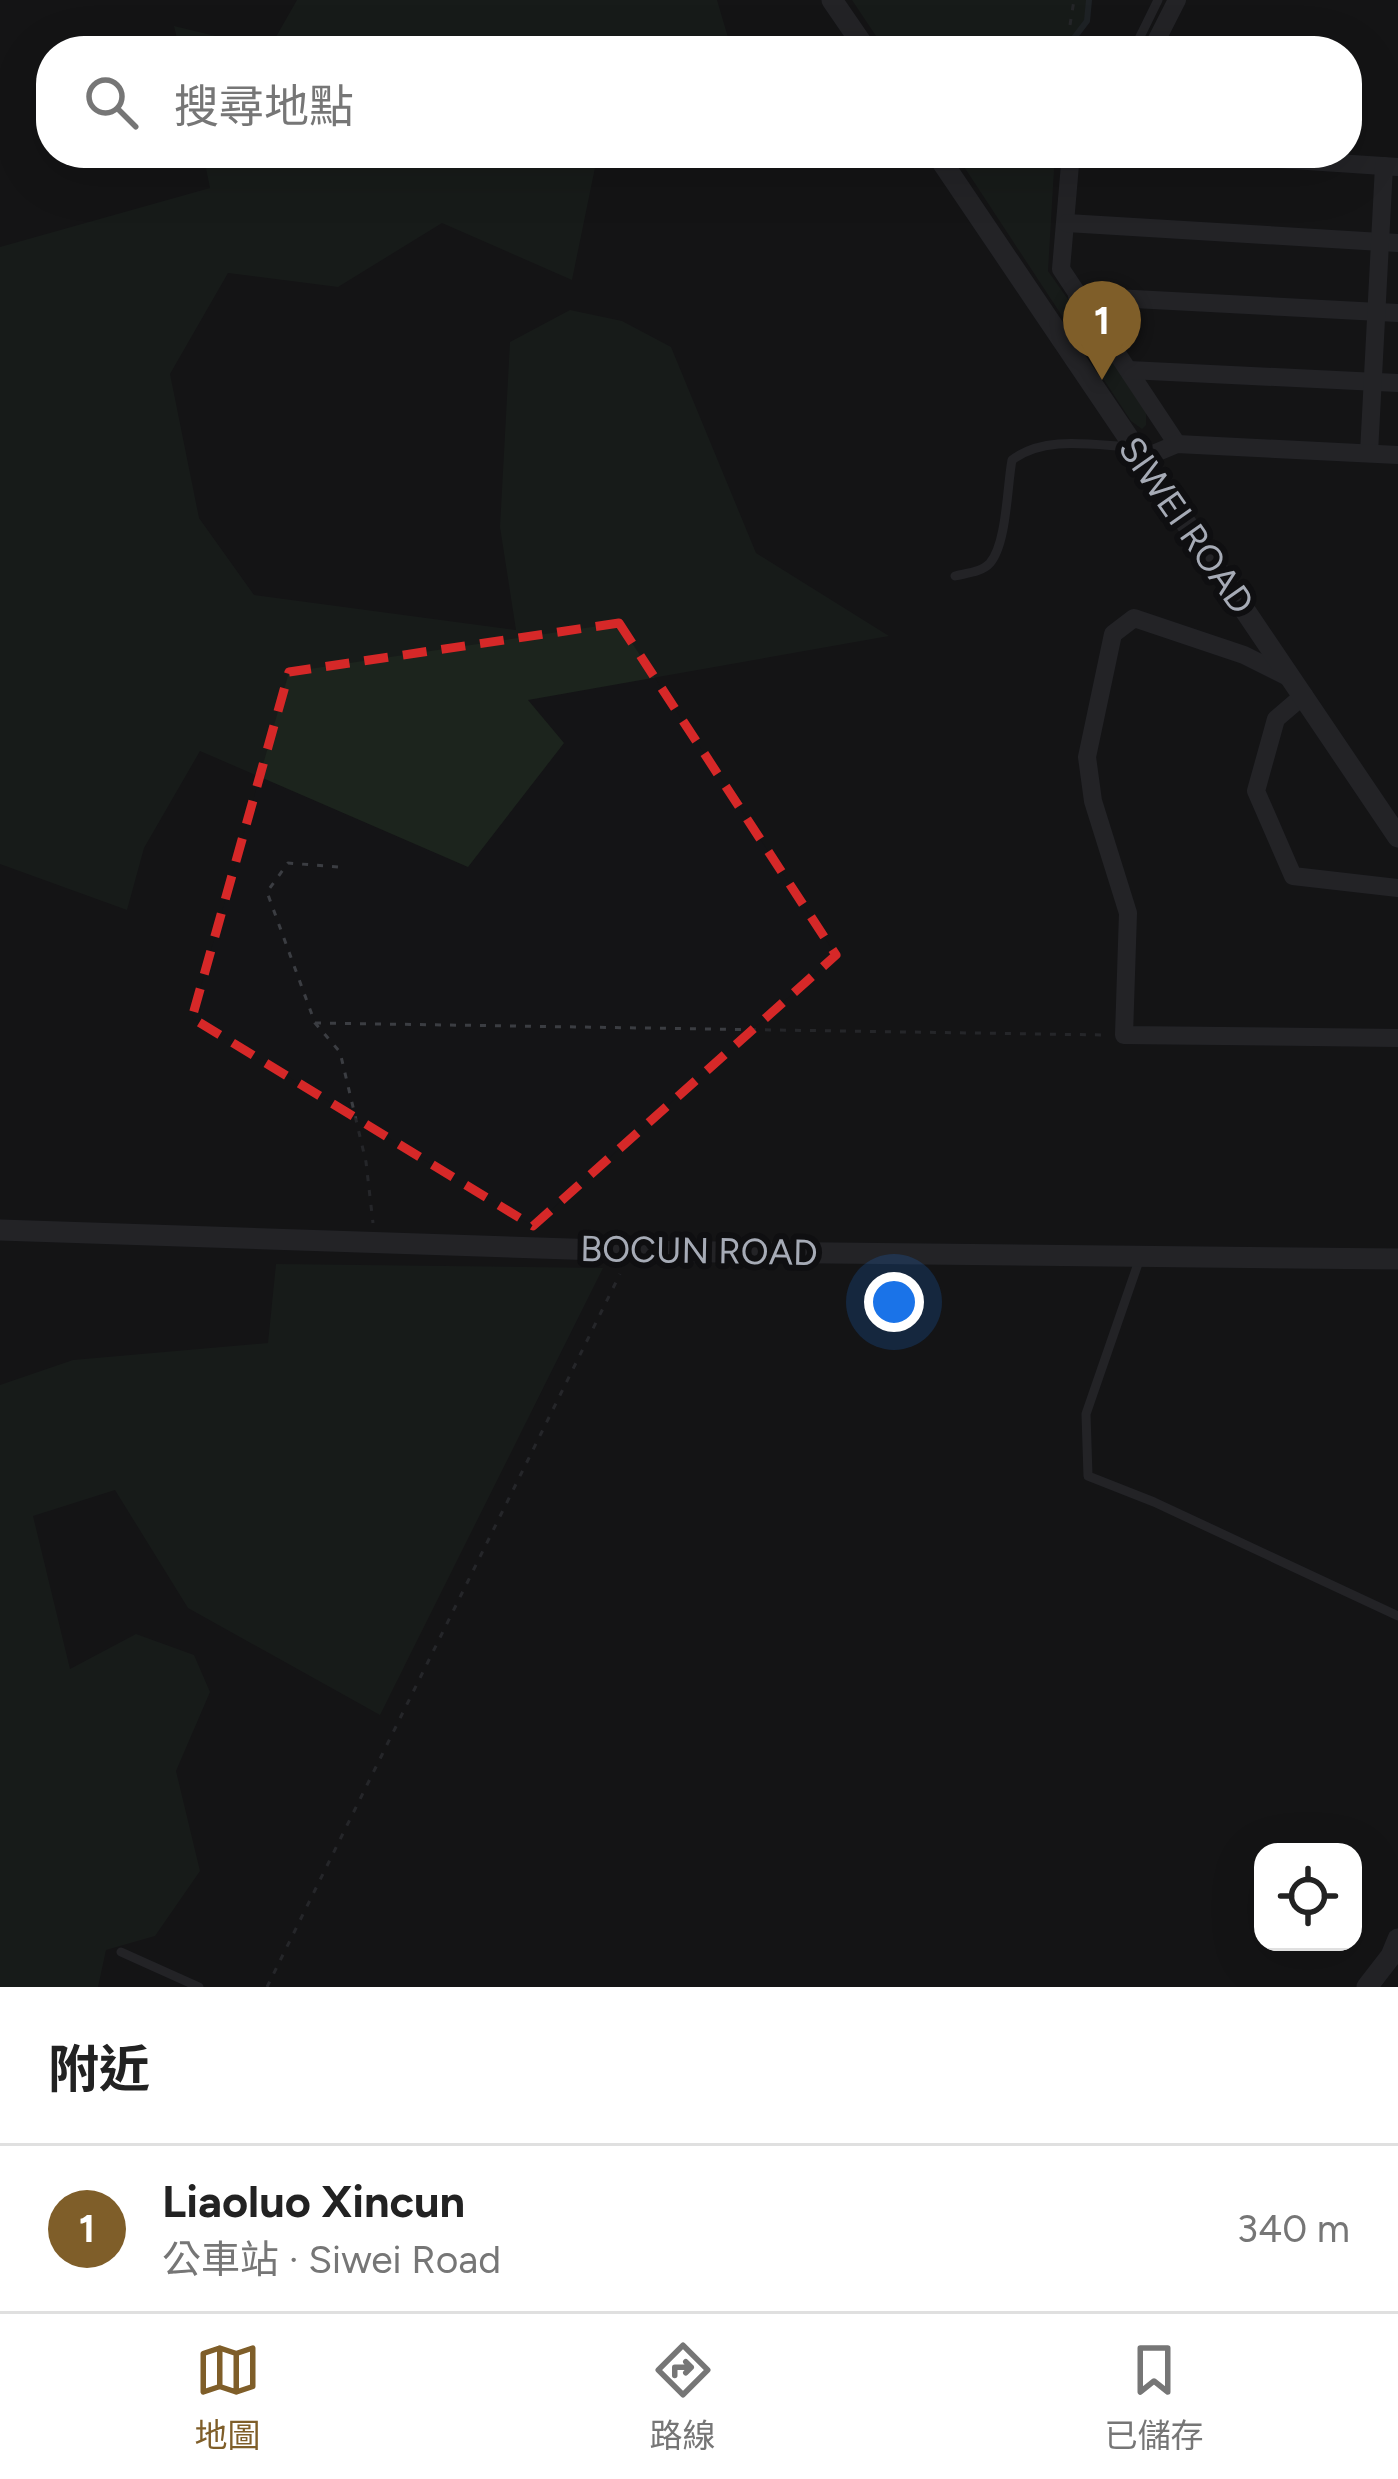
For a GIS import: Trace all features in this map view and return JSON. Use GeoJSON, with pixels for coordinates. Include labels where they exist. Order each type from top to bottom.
{"type":"FeatureCollection","features":[{"type":"Feature","properties":{"kind":"street"},"geometry":{"type":"LineString","coordinates":[[832,0],[857,36]]}},
{"type":"Feature","properties":{"kind":"street"},"geometry":{"type":"LineString","coordinates":[[1159,36],[1177,0]]}},
{"type":"Feature","properties":{"kind":"street"},"geometry":{"type":"LineString","coordinates":[[1369,453],[1377,312],[1389,243],[1391,167]]}},
{"type":"Feature","properties":{"kind":"street","name":"SIWEI ROAD"},"geometry":{"type":"LineString","coordinates":[[946,168],[1398,838]]}},
{"type":"Feature","properties":{"kind":"street"},"geometry":{"type":"LineString","coordinates":[[1071,168],[1061,269],[1177,444]]}},
{"type":"Feature","properties":{"kind":"street"},"geometry":{"type":"LineString","coordinates":[[1067,223],[1389,243]]}},
{"type":"Feature","properties":{"kind":"street"},"geometry":{"type":"LineString","coordinates":[[1077,296],[1398,313]]}},
{"type":"Feature","properties":{"kind":"street"},"geometry":{"type":"LineString","coordinates":[[1129,370],[1398,383]]}},
{"type":"Feature","properties":{"kind":"street"},"geometry":{"type":"LineString","coordinates":[[1136,453],[1177,444],[1398,455]]}},
{"type":"Feature","properties":{"kind":"street"},"geometry":{"type":"LineString","coordinates":[[1398,888],[1293,876],[1256,791],[1276,719],[1299,688],[1244,655],[1134,618],[1113,634],[1087,758],[1094,801],[1128,913],[1124,1035],[1398,1037]]}},
{"type":"Feature","properties":{"kind":"street","name":"BOCUN ROAD"},"geometry":{"type":"LineString","coordinates":[[0,1230],[632,1251],[1398,1259]]}},
{"type":"Feature","properties":{"kind":"street"},"geometry":{"type":"LineString","coordinates":[[1366,1987],[1396,1952]]}},
{"type":"Feature","properties":{"kind":"lane"},"geometry":{"type":"LineString","coordinates":[[1140,36],[1158,0]]}},
{"type":"Feature","properties":{"kind":"lane"},"geometry":{"type":"LineString","coordinates":[[955,576],[980,570],[992,561],[1012,460],[1027,448],[1069,444],[1136,453]]}},
{"type":"Feature","properties":{"kind":"lane"},"geometry":{"type":"LineString","coordinates":[[1142,1254],[1086,1414],[1088,1476],[1398,1616]]}},
{"type":"Feature","properties":{"kind":"lane"},"geometry":{"type":"LineString","coordinates":[[122,1952],[199,1987]]}},
{"type":"Feature","properties":{"kind":"path"},"geometry":{"type":"LineString","coordinates":[[1070,25],[1074,0]]}},
{"type":"Feature","properties":{"kind":"path"},"geometry":{"type":"LineString","coordinates":[[338,867],[288,863],[267,892],[315,1023],[340,1052],[366,1162],[375,1242]]}},
{"type":"Feature","properties":{"kind":"path"},"geometry":{"type":"LineString","coordinates":[[315,1023],[1124,1035]]}},
{"type":"Feature","properties":{"kind":"path"},"geometry":{"type":"LineString","coordinates":[[267,1987],[632,1251]]}},
{"type":"Feature","properties":{"kind":"highlighted area"},"geometry":{"type":"Polygon","coordinates":[[[619,623],[836,955],[533,1226],[192,1018],[289,672],[619,623]]]}},
{"type":"Feature","properties":{"kind":"shaded area"},"geometry":{"type":"Polygon","coordinates":[[[297,0],[717,0],[728,36],[276,36],[297,0]]]}},
{"type":"Feature","properties":{"kind":"shaded area"},"geometry":{"type":"Polygon","coordinates":[[[852,0],[1089,0],[1087,21],[1076,36],[876,36],[852,0]]]}},
{"type":"Feature","properties":{"kind":"shaded area"},"geometry":{"type":"Polygon","coordinates":[[[174,26],[215,36],[176,36],[174,26]]]}},
{"type":"Feature","properties":{"kind":"shaded area"},"geometry":{"type":"Polygon","coordinates":[[[206,168],[595,168],[572,280],[442,223],[338,287],[228,273],[170,374],[199,518],[254,595],[516,630],[500,527],[510,342],[570,310],[622,321],[671,347],[756,553],[889,636],[528,700],[564,743],[468,867],[200,751],[144,848],[127,910],[0,864],[0,247],[210,188],[206,168]]]}},
{"type":"Feature","properties":{"kind":"shaded area"},"geometry":{"type":"Polygon","coordinates":[[[965,168],[1054,168],[1048,271],[1146,410],[1142,429],[1131,421],[965,168]]]}},
{"type":"Feature","properties":{"kind":"shaded area"},"geometry":{"type":"Polygon","coordinates":[[[276,1264],[603,1268],[380,1715],[188,1608],[115,1490],[33,1516],[70,1669],[136,1634],[194,1655],[210,1692],[176,1771],[200,1871],[155,1936],[106,1950],[98,1987],[0,1987],[0,1385],[73,1360],[268,1343],[276,1264]]]}},
{"type":"Feature","properties":{"kind":"waterway"},"geometry":{"type":"LineString","coordinates":[[1076,36],[1087,21],[1089,0]]}},
{"type":"Feature","properties":{"kind":"place","name":"Liaoluo Xincun"},"geometry":{"type":"Point","coordinates":[1102,380]}}]}
